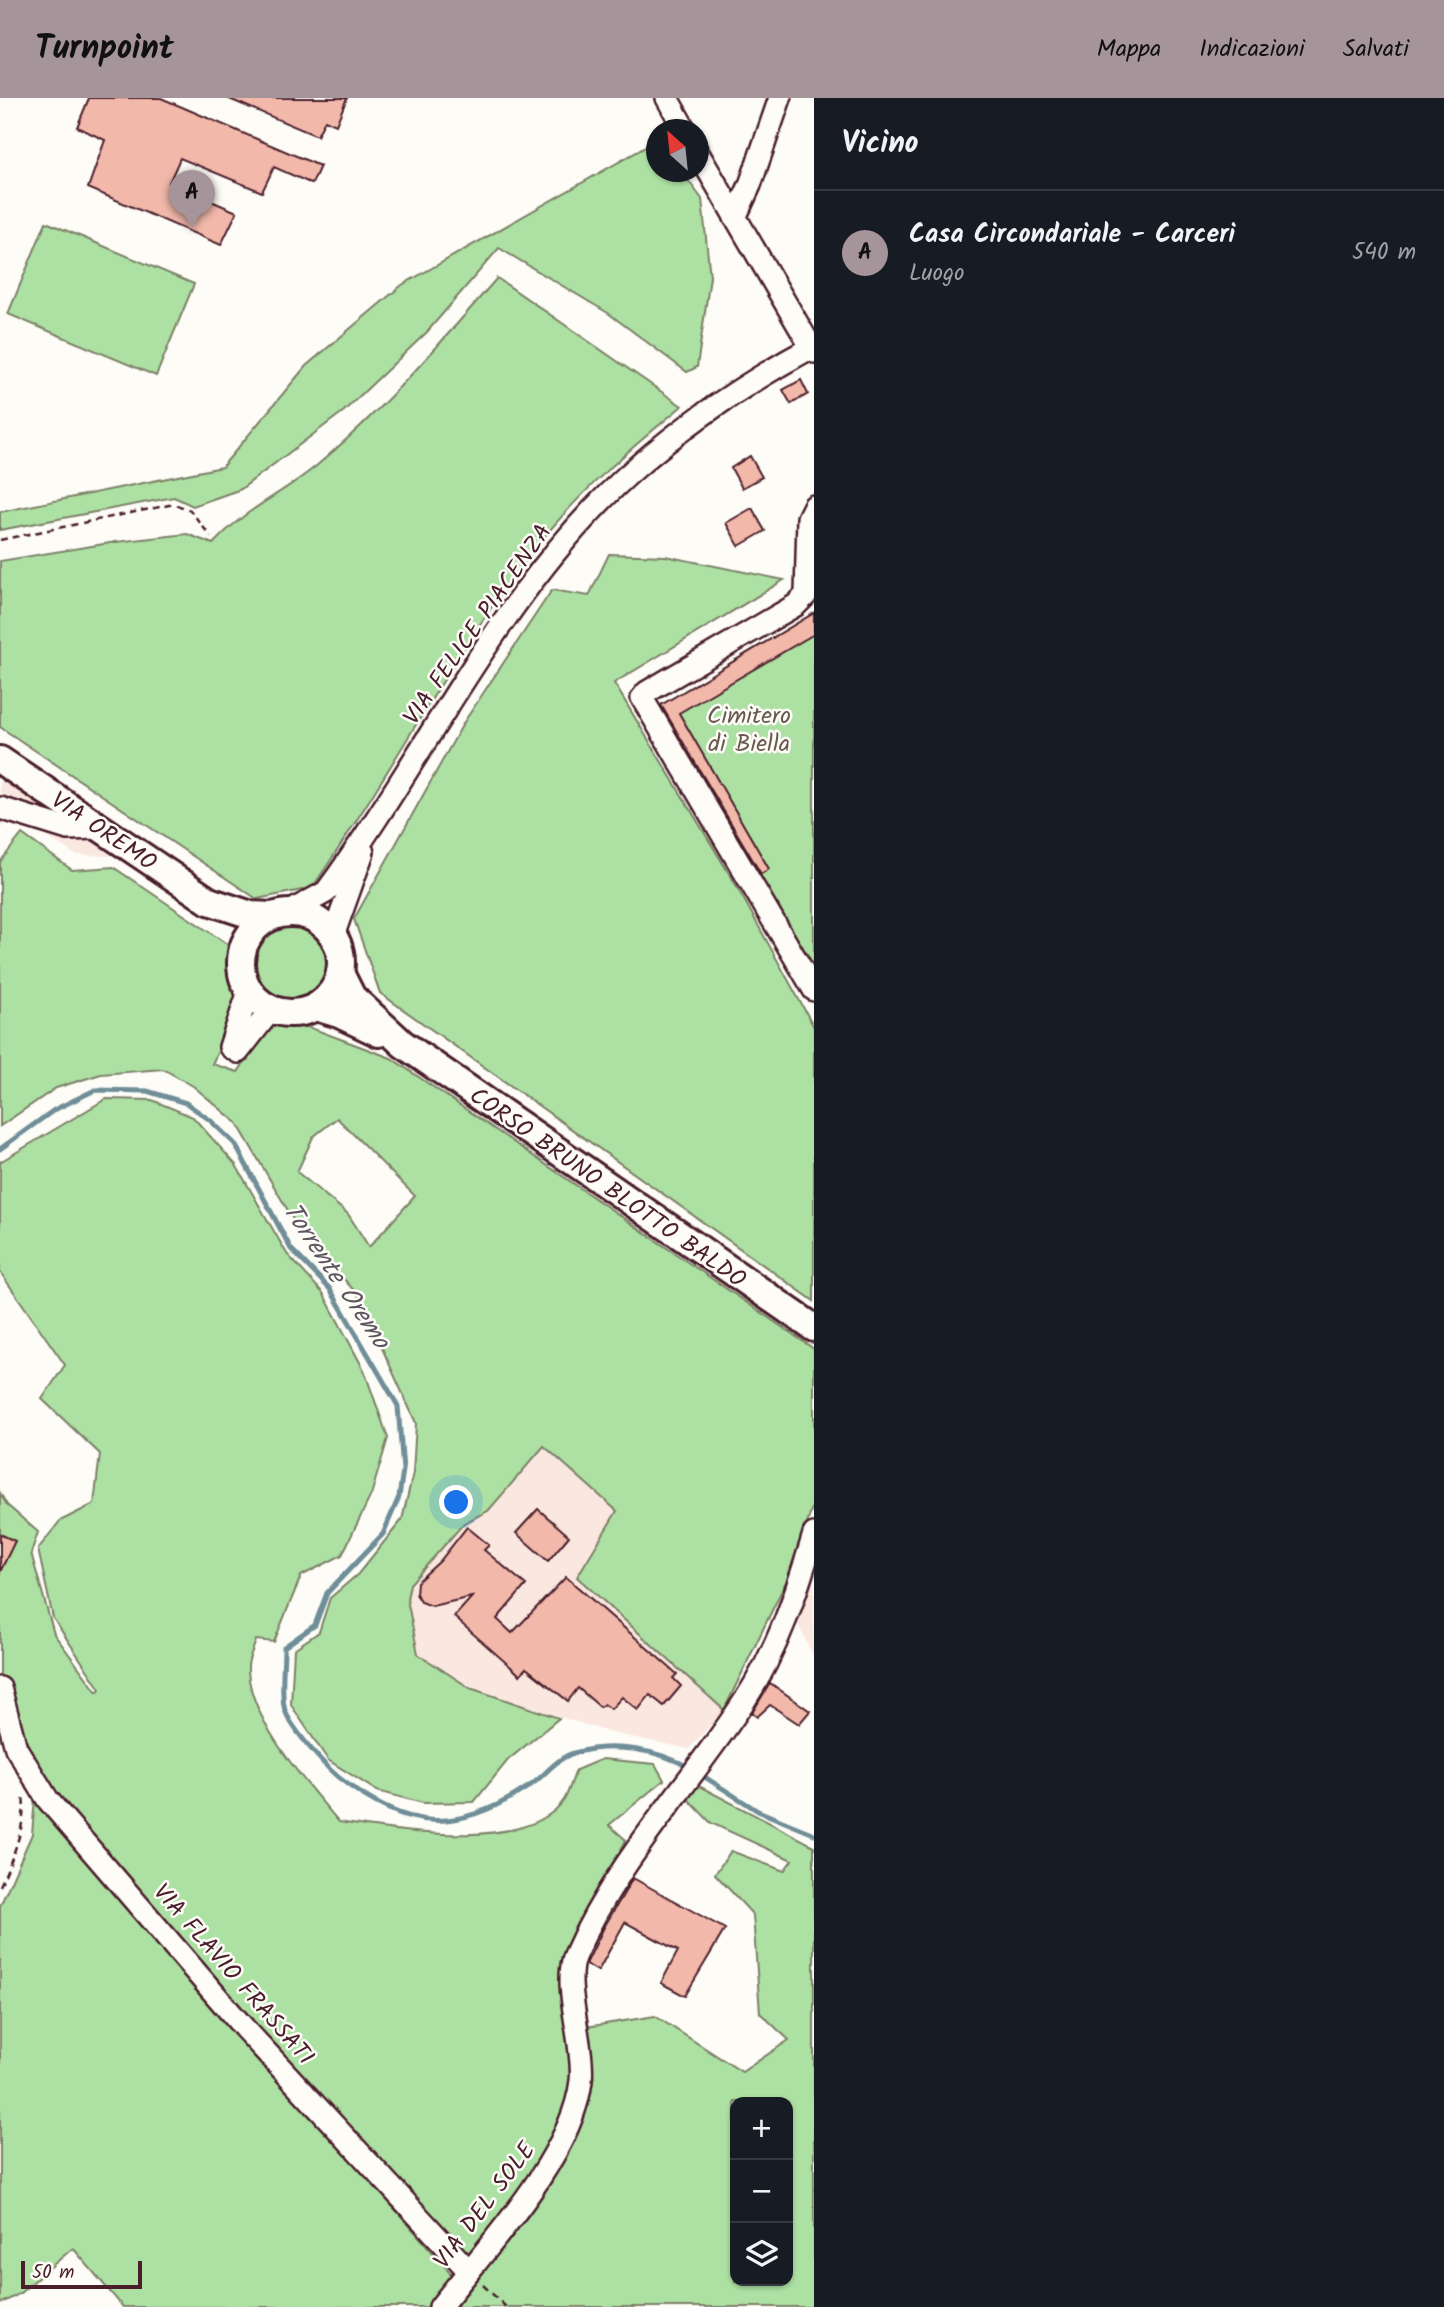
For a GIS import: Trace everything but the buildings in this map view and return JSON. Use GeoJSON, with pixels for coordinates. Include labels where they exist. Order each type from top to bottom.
{"type":"FeatureCollection","features":[{"type":"Feature","properties":{"kind":"main road","name":"VIA OREMO"},"geometry":{"type":"LineString","coordinates":[[0,760],[209,901],[251,915],[280,915]]}},
{"type":"Feature","properties":{"kind":"main road","name":"VIA OREMO"},"geometry":{"type":"LineString","coordinates":[[209,901],[243,948]]}},
{"type":"Feature","properties":{"kind":"main road"},"geometry":{"type":"LineString","coordinates":[[280,915],[313,918],[333,936],[341,960],[340,973],[335,987],[316,1007],[294,1013],[271,1010],[249,991],[243,978],[243,948],[250,935],[280,915]]}},
{"type":"Feature","properties":{"kind":"main road","name":"CORSO BRUNO BLOTTO BALDO"},"geometry":{"type":"LineString","coordinates":[[340,973],[352,997],[403,1044],[814,1328]]}},
{"type":"Feature","properties":{"kind":"main road","name":"CORSO BRUNO BLOTTO BALDO"},"geometry":{"type":"LineString","coordinates":[[316,1007],[339,1014],[403,1044]]}},
{"type":"Feature","properties":{"kind":"street"},"geometry":{"type":"LineString","coordinates":[[667,98],[679,119]]}},
{"type":"Feature","properties":{"kind":"street"},"geometry":{"type":"LineString","coordinates":[[735,218],[750,186],[780,98]]}},
{"type":"Feature","properties":{"kind":"street"},"geometry":{"type":"LineString","coordinates":[[709,172],[813,349]]}},
{"type":"Feature","properties":{"kind":"street","name":"VIA FELICE PIACENZA"},"geometry":{"type":"LineString","coordinates":[[280,915],[326,892],[519,601],[575,531],[638,466],[725,396],[813,349]]}},
{"type":"Feature","properties":{"kind":"street"},"geometry":{"type":"LineString","coordinates":[[814,506],[808,518],[806,595],[796,606],[642,698],[814,990]]}},
{"type":"Feature","properties":{"kind":"street"},"geometry":{"type":"LineString","coordinates":[[0,808],[68,829],[98,828]]}},
{"type":"Feature","properties":{"kind":"street","name":"VIA FELICE PIACENZA"},"geometry":{"type":"LineString","coordinates":[[333,936],[371,827]]}},
{"type":"Feature","properties":{"kind":"street"},"geometry":{"type":"LineString","coordinates":[[249,991],[230,1046],[239,1052],[271,1010]]}},
{"type":"Feature","properties":{"kind":"street","name":"VIA DEL SOLE"},"geometry":{"type":"LineString","coordinates":[[440,2307],[556,2153],[581,2081],[580,2040],[571,1979],[573,1958],[629,1857],[746,1698],[794,1602],[814,1534]]}},
{"type":"Feature","properties":{"kind":"street","name":"VIA FLAVIO FRASSATI"},"geometry":{"type":"LineString","coordinates":[[0,1688],[16,1748],[48,1800],[244,2028],[468,2270]]}},
{"type":"Feature","properties":{"kind":"path"},"geometry":{"type":"LineString","coordinates":[[0,540],[174,504],[190,510],[211,537]]}},
{"type":"Feature","properties":{"kind":"path"},"geometry":{"type":"LineString","coordinates":[[0,1886],[14,1854],[24,1805],[23,1794]]}},
{"type":"Feature","properties":{"kind":"path"},"geometry":{"type":"LineString","coordinates":[[468,2270],[506,2307]]}},
{"type":"Feature","properties":{"kind":"shaded area"},"geometry":{"type":"Polygon","coordinates":[[[0,770],[112,846],[111,856],[76,855],[22,821],[6,822],[0,829],[0,770]]]}},
{"type":"Feature","properties":{"kind":"shaded area"},"geometry":{"type":"Polygon","coordinates":[[[544,1445],[618,1511],[664,1654],[724,1710],[689,1749],[611,1733],[470,1688],[418,1654],[406,1599],[410,1584],[464,1523],[488,1511],[544,1445]]]}},
{"type":"Feature","properties":{"kind":"shaded area"},"geometry":{"type":"Polygon","coordinates":[[[814,1580],[814,1657],[796,1620],[814,1580]]]}},
{"type":"Feature","properties":{"kind":"green space"},"geometry":{"type":"Polygon","coordinates":[[[646,147],[646,182],[689,182],[702,199],[710,277],[697,367],[687,372],[608,313],[499,248],[427,332],[344,411],[241,489],[193,506],[174,497],[0,530],[0,512],[222,467],[306,366],[402,285],[646,147]]]}},
{"type":"Feature","properties":{"kind":"green space"},"geometry":{"type":"Polygon","coordinates":[[[46,222],[194,284],[156,376],[8,314],[46,222]]]}},
{"type":"Feature","properties":{"kind":"green space"},"geometry":{"type":"Polygon","coordinates":[[[497,278],[682,406],[588,489],[537,546],[477,629],[312,888],[257,899],[0,727],[0,561],[116,542],[187,534],[213,544],[250,511],[302,477],[340,446],[432,352],[497,278]]]}},
{"type":"Feature","properties":{"kind":"green space"},"geometry":{"type":"Polygon","coordinates":[[[609,554],[665,556],[784,580],[614,683],[736,885],[814,1027],[814,1301],[380,993],[354,919],[464,722],[552,590],[589,596],[609,554]]]}},
{"type":"Feature","properties":{"kind":"green space","name":"Cimitero di Biella"},"geometry":{"type":"Polygon","coordinates":[[[814,613],[814,971],[660,706],[814,613]]]}},
{"type":"Feature","properties":{"kind":"green space"},"geometry":{"type":"Polygon","coordinates":[[[22,834],[72,870],[113,867],[227,944],[238,995],[236,1014],[212,1064],[238,1072],[271,1021],[311,1028],[391,1058],[814,1349],[814,1501],[795,1563],[724,1710],[577,1577],[617,1511],[544,1446],[488,1511],[464,1523],[410,1584],[407,1599],[418,1654],[470,1688],[559,1718],[508,1760],[474,1802],[423,1803],[377,1791],[328,1760],[291,1705],[294,1649],[319,1632],[330,1598],[358,1574],[402,1520],[413,1473],[416,1423],[358,1295],[297,1226],[237,1123],[193,1086],[163,1069],[101,1074],[56,1088],[0,1126],[0,862],[22,834]],[[337,1118],[313,1137],[297,1172],[348,1214],[369,1247],[415,1196],[337,1118]]]}},
{"type":"Feature","properties":{"kind":"green space"},"geometry":{"type":"Polygon","coordinates":[[[283,923],[299,923],[320,934],[331,955],[331,971],[320,992],[299,1003],[283,1003],[269,997],[257,985],[251,971],[251,955],[257,941],[269,929],[283,923]]]}},
{"type":"Feature","properties":{"kind":"green space"},"geometry":{"type":"Polygon","coordinates":[[[106,1099],[152,1100],[193,1117],[236,1165],[287,1254],[323,1293],[364,1370],[388,1438],[371,1495],[342,1555],[301,1576],[274,1642],[256,1640],[248,1666],[250,1686],[257,1707],[281,1749],[339,1822],[392,1830],[458,1834],[491,1833],[521,1827],[546,1817],[564,1800],[576,1770],[602,1759],[655,1764],[664,1780],[609,1825],[626,1840],[567,1953],[586,2027],[655,2016],[742,2072],[789,2040],[760,2013],[753,1915],[715,1874],[731,1851],[784,1871],[792,1860],[711,1823],[686,1797],[697,1785],[814,1846],[814,2307],[453,2307],[468,2287],[39,1794],[21,1741],[25,1738],[15,1701],[0,1675],[0,1493],[7,1505],[38,1532],[31,1553],[54,1634],[97,1692],[100,1689],[53,1618],[38,1549],[60,1521],[94,1504],[100,1454],[42,1399],[65,1365],[0,1272],[0,1162],[106,1099]]]}},
{"type":"Feature","properties":{"kind":"green space"},"geometry":{"type":"Polygon","coordinates":[[[35,1798],[450,2272],[452,2282],[432,2307],[123,2307],[73,2248],[19,2294],[0,2304],[0,1906],[32,1834],[35,1798]]]}},
{"type":"Feature","properties":{"kind":"waterway","name":"Torrente Oremo"},"geometry":{"type":"LineString","coordinates":[[0,1149],[54,1110],[95,1090],[147,1091],[186,1103],[210,1120],[235,1144],[291,1249],[330,1289],[398,1406],[403,1470],[399,1497],[383,1534],[327,1593],[315,1625],[284,1647],[283,1691],[286,1713],[306,1743],[338,1777],[387,1808],[410,1817],[433,1820],[456,1819],[480,1813],[531,1785],[562,1758],[589,1750],[634,1749],[665,1757],[692,1769]]}},
{"type":"Feature","properties":{"kind":"waterway","name":"Torrente Oremo"},"geometry":{"type":"LineString","coordinates":[[700,1774],[758,1811],[814,1834]]}},
{"type":"Feature","properties":{"kind":"place","name":"Casa Circondariale - Carceri"},"geometry":{"type":"Point","coordinates":[192,228]}}]}
